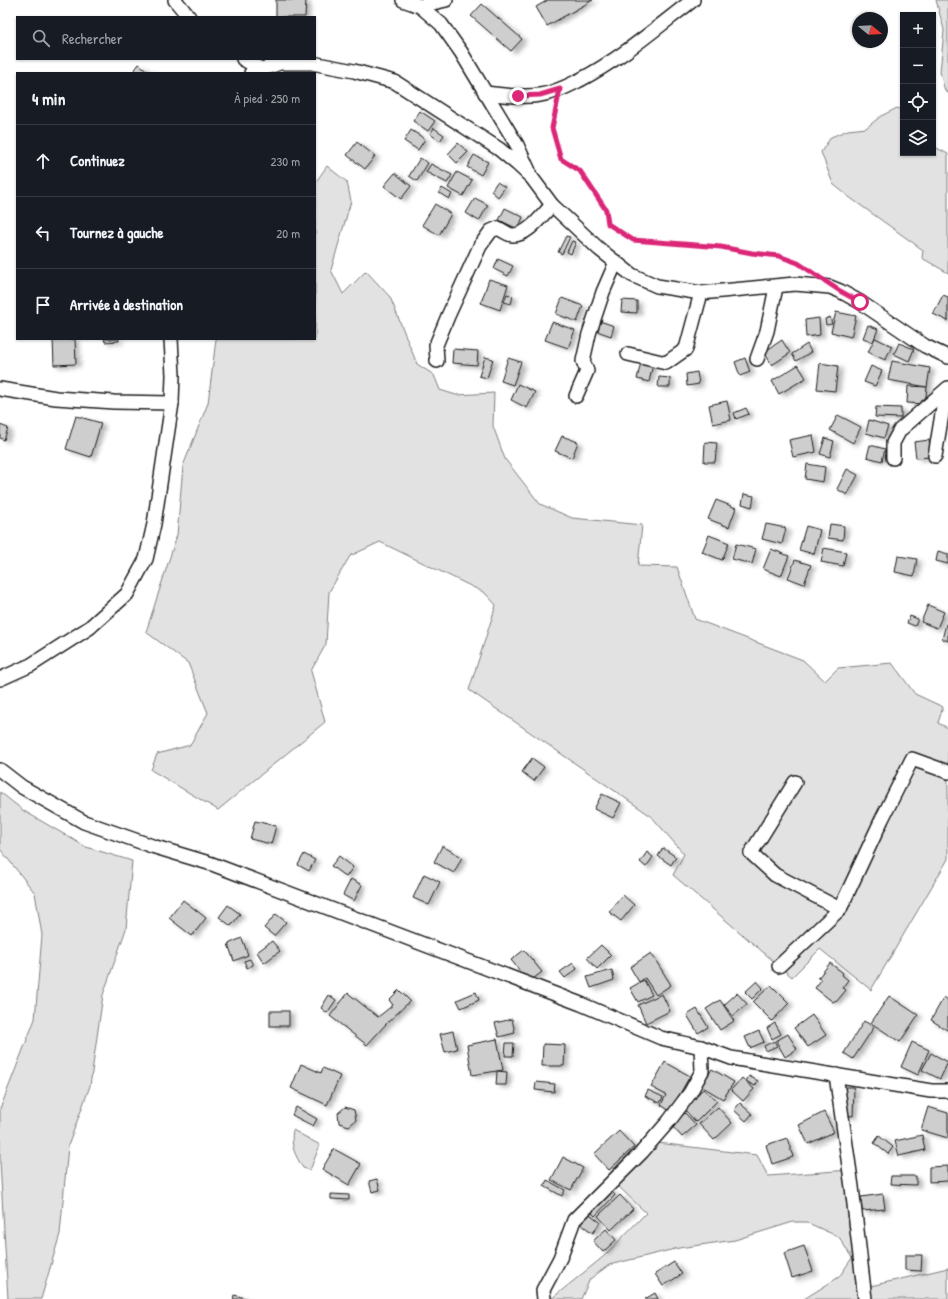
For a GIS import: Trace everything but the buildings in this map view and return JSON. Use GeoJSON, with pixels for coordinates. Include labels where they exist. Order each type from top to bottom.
{"type":"FeatureCollection","features":[{"type":"Feature","properties":{"kind":"street"},"geometry":{"type":"LineString","coordinates":[[175,0],[188,16]]}},
{"type":"Feature","properties":{"kind":"street"},"geometry":{"type":"LineString","coordinates":[[403,0],[420,6],[441,24],[461,52],[517,145],[532,178]]}},
{"type":"Feature","properties":{"kind":"street"},"geometry":{"type":"LineString","coordinates":[[420,6],[446,0]]}},
{"type":"Feature","properties":{"kind":"street"},"geometry":{"type":"LineString","coordinates":[[485,93],[518,96],[540,95],[560,89],[595,72],[620,56],[660,27],[693,0]]}},
{"type":"Feature","properties":{"kind":"street"},"geometry":{"type":"LineString","coordinates":[[244,60],[256,71],[280,63],[312,63],[354,71],[395,82],[499,149],[532,178],[552,205],[599,248],[632,275],[657,286],[701,293],[795,284],[830,288],[840,291],[860,302],[925,346],[948,357]]}},
{"type":"Feature","properties":{"kind":"street"},"geometry":{"type":"LineString","coordinates":[[437,362],[436,345],[480,246],[487,236],[498,228],[511,235],[521,234],[552,205]]}},
{"type":"Feature","properties":{"kind":"street"},"geometry":{"type":"LineString","coordinates":[[576,396],[587,371],[582,361],[589,334],[603,292],[616,262]]}},
{"type":"Feature","properties":{"kind":"street"},"geometry":{"type":"LineString","coordinates":[[757,359],[767,331],[776,286]]}},
{"type":"Feature","properties":{"kind":"street"},"geometry":{"type":"LineString","coordinates":[[628,354],[666,363],[686,349],[701,293]]}},
{"type":"Feature","properties":{"kind":"street"},"geometry":{"type":"LineString","coordinates":[[0,679],[31,665],[89,628],[127,594],[146,559],[154,524],[172,403],[173,375],[170,340]]}},
{"type":"Feature","properties":{"kind":"street"},"geometry":{"type":"LineString","coordinates":[[893,458],[893,443],[900,430],[948,388]]}},
{"type":"Feature","properties":{"kind":"street"},"geometry":{"type":"LineString","coordinates":[[0,389],[56,398],[114,402],[172,403]]}},
{"type":"Feature","properties":{"kind":"street"},"geometry":{"type":"LineString","coordinates":[[935,456],[943,408],[948,392]]}},
{"type":"Feature","properties":{"kind":"street"},"geometry":{"type":"LineString","coordinates":[[779,966],[840,909],[912,759],[948,772]]}},
{"type":"Feature","properties":{"kind":"street"},"geometry":{"type":"LineString","coordinates":[[0,770],[22,787],[84,822],[212,864],[581,1004],[661,1038],[701,1047],[731,1058],[931,1091],[944,1091],[948,1080]]}},
{"type":"Feature","properties":{"kind":"street"},"geometry":{"type":"LineString","coordinates":[[795,782],[751,853],[775,876],[840,909]]}},
{"type":"Feature","properties":{"kind":"street"},"geometry":{"type":"LineString","coordinates":[[544,1299],[543,1290],[560,1258],[574,1220],[642,1152],[669,1122],[690,1093],[702,1072],[701,1047]]}},
{"type":"Feature","properties":{"kind":"street"},"geometry":{"type":"LineString","coordinates":[[836,1076],[852,1187],[865,1299]]}},
{"type":"Feature","properties":{"kind":"path"},"geometry":{"type":"LineString","coordinates":[[560,89],[552,128],[561,159],[580,171],[606,210],[608,224],[633,240],[721,247],[779,256],[798,263],[816,275]]}},
{"type":"Feature","properties":{"kind":"shaded area"},"geometry":{"type":"Polygon","coordinates":[[[936,0],[948,0],[948,93],[945,91],[940,72],[944,30],[936,0]]]}},
{"type":"Feature","properties":{"kind":"shaded area"},"geometry":{"type":"Polygon","coordinates":[[[897,108],[900,109],[900,156],[936,156],[936,148],[948,154],[948,273],[922,258],[923,250],[833,184],[821,152],[831,137],[848,130],[866,128],[881,116],[897,108]]]}},
{"type":"Feature","properties":{"kind":"shaded area"},"geometry":{"type":"Polygon","coordinates":[[[327,166],[347,182],[351,201],[331,270],[343,294],[366,271],[390,297],[417,364],[434,375],[440,390],[456,395],[494,393],[493,426],[505,459],[540,504],[572,518],[642,525],[638,566],[677,567],[695,619],[803,660],[825,681],[838,668],[892,663],[915,694],[943,707],[938,723],[948,728],[948,859],[871,990],[820,949],[792,977],[673,875],[684,854],[651,816],[469,690],[496,605],[485,593],[380,542],[350,556],[329,592],[326,644],[311,671],[325,722],[218,810],[151,770],[157,754],[190,745],[208,713],[188,663],[146,632],[177,535],[183,466],[208,403],[216,340],[316,340],[316,182],[327,166]]]}},
{"type":"Feature","properties":{"kind":"shaded area"},"geometry":{"type":"Polygon","coordinates":[[[0,792],[24,811],[86,847],[132,861],[126,929],[103,995],[90,1086],[68,1146],[60,1234],[41,1299],[8,1299],[0,1162],[0,1109],[35,1019],[42,935],[35,893],[0,849],[0,792]]]}},
{"type":"Feature","properties":{"kind":"shaded area"},"geometry":{"type":"Polygon","coordinates":[[[293,1130],[320,1145],[310,1170],[303,1168],[296,1154],[292,1141],[293,1130]]]}},
{"type":"Feature","properties":{"kind":"shaded area"},"geometry":{"type":"Polygon","coordinates":[[[658,1143],[757,1155],[768,1176],[850,1170],[862,1288],[948,1268],[948,1299],[804,1299],[839,1277],[852,1258],[839,1237],[806,1222],[793,1222],[735,1240],[679,1248],[609,1265],[590,1279],[581,1299],[551,1299],[603,1257],[646,1213],[616,1184],[658,1143]]]}},
{"type":"Feature","properties":{"kind":"route"},"geometry":{"type":"LineString","coordinates":[[518,96],[540,95],[560,89],[552,128],[561,159],[580,171],[606,210],[608,224],[633,240],[721,247],[779,256],[798,263],[840,291],[860,302]]}}]}
